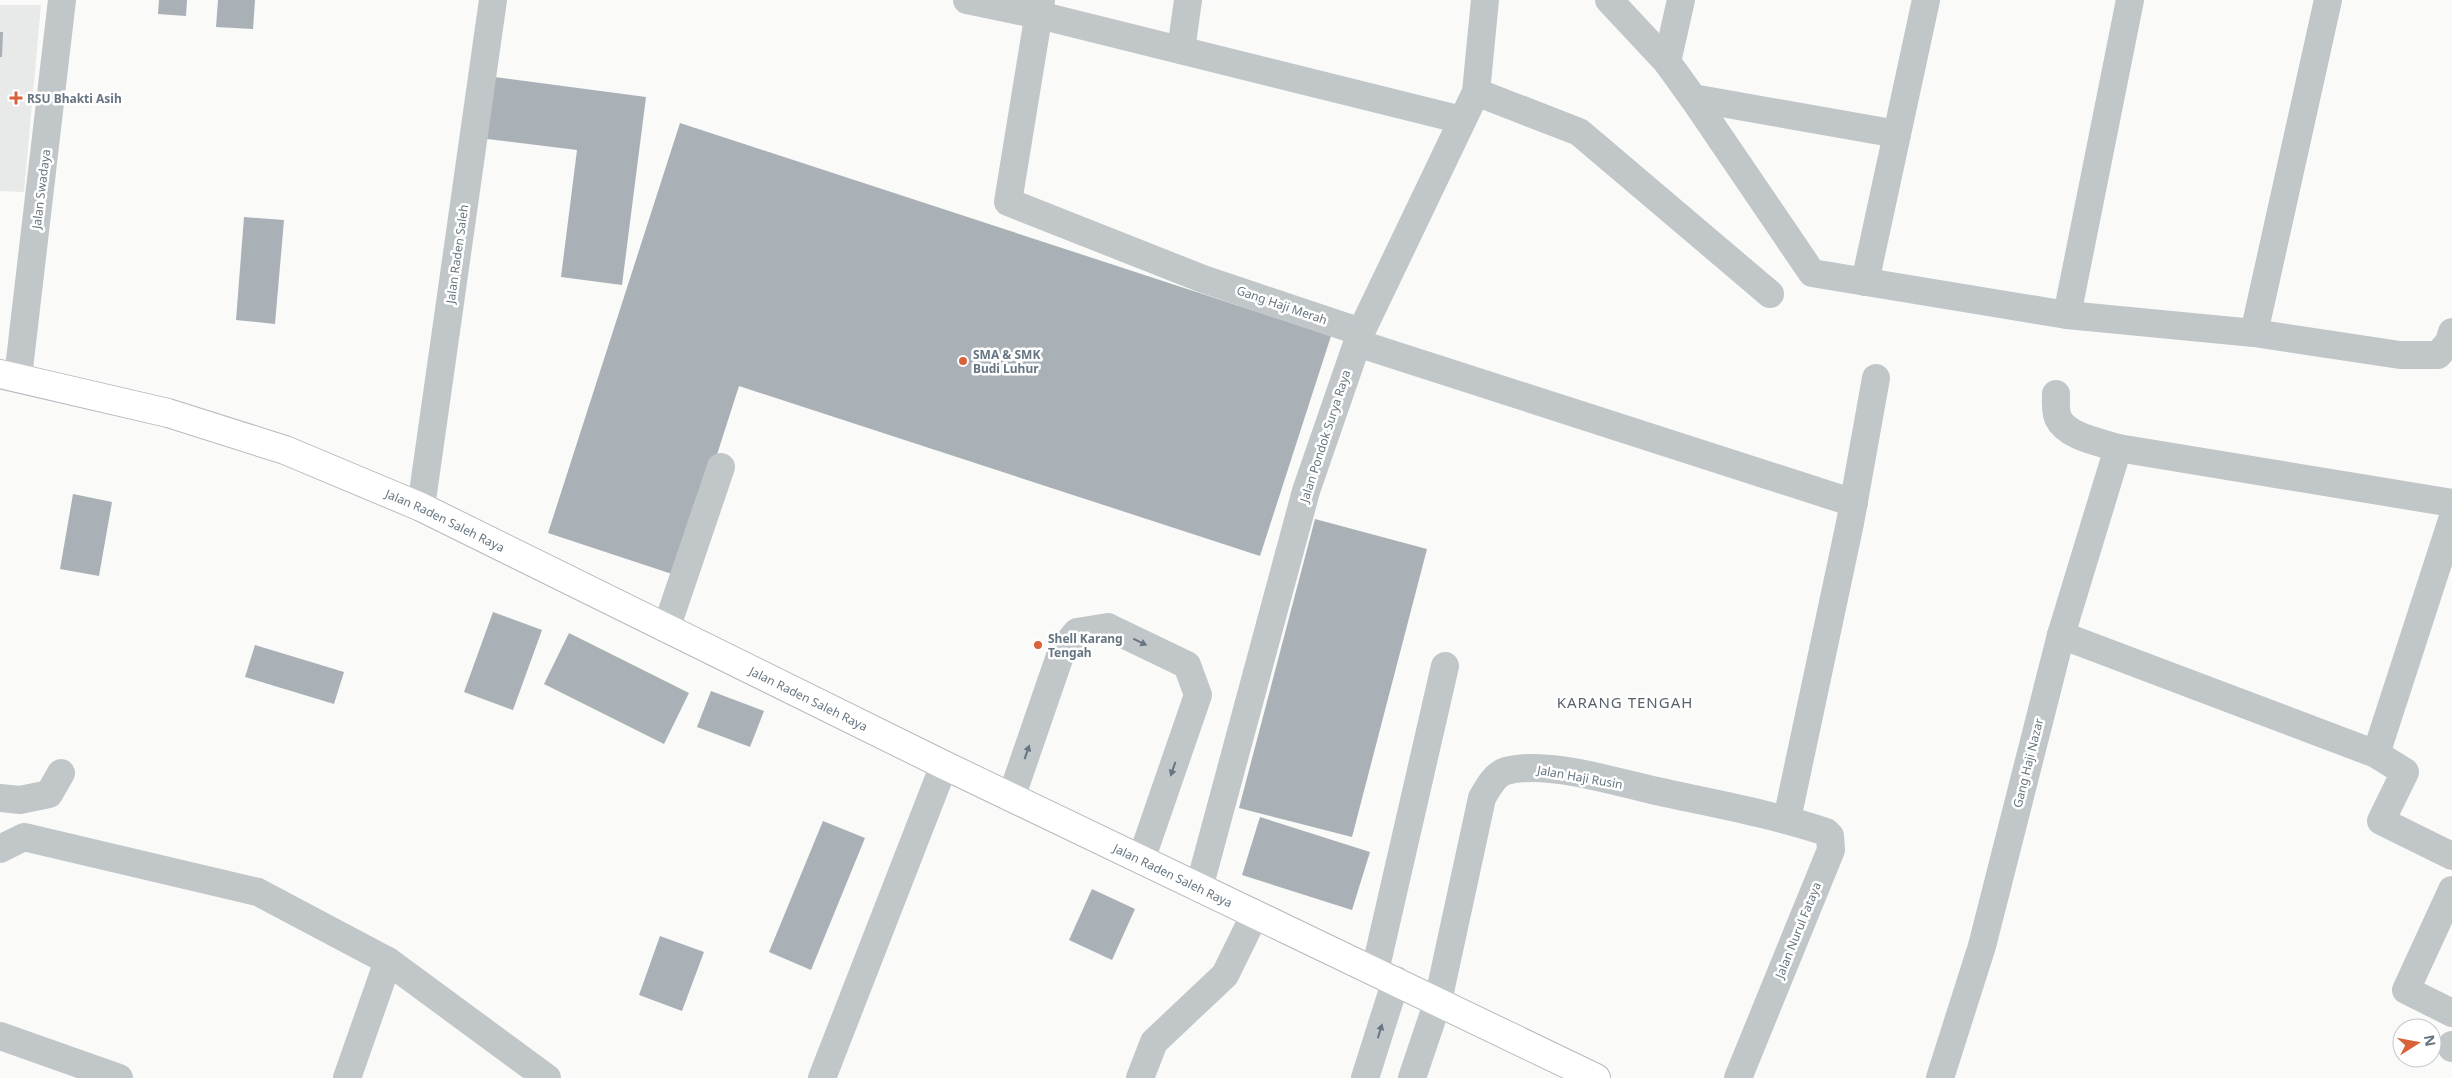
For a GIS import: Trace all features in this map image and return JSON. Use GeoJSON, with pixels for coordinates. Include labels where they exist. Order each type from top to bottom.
{"type":"FeatureCollection","features":[{"type":"Feature","properties":{"kind":"main road","name":"Jalan Raden Saleh Raya"},"geometry":{"type":"LineString","coordinates":[[9,376],[168,413],[285,450],[420,507],[1011,798],[1596,1078]]}},
{"type":"Feature","properties":{"kind":"street","name":"Jalan Swadaya"},"geometry":{"type":"LineString","coordinates":[[9,376],[62,0]]}},
{"type":"Feature","properties":{"kind":"street","name":"Jalan Raden Saleh"},"geometry":{"type":"LineString","coordinates":[[420,507],[493,0]]}},
{"type":"Feature","properties":{"kind":"street"},"geometry":{"type":"LineString","coordinates":[[967,0],[1040,7],[1181,50],[1462,120]]}},
{"type":"Feature","properties":{"kind":"street"},"geometry":{"type":"LineString","coordinates":[[1181,50],[1188,0]]}},
{"type":"Feature","properties":{"kind":"street","name":"Jalan Pondok Surya Raya"},"geometry":{"type":"LineString","coordinates":[[1199,888],[1306,491],[1359,338],[1476,92],[1485,0]]}},
{"type":"Feature","properties":{"kind":"street"},"geometry":{"type":"LineString","coordinates":[[1609,0],[1667,62],[1812,274],[2067,315],[2254,333],[2422,356],[2438,355],[2449,342],[2452,332]]}},
{"type":"Feature","properties":{"kind":"street"},"geometry":{"type":"LineString","coordinates":[[1667,62],[1680,0]]}},
{"type":"Feature","properties":{"kind":"street"},"geometry":{"type":"LineString","coordinates":[[1865,282],[1926,0]]}},
{"type":"Feature","properties":{"kind":"street"},"geometry":{"type":"LineString","coordinates":[[2067,315],[2130,0]]}},
{"type":"Feature","properties":{"kind":"street"},"geometry":{"type":"LineString","coordinates":[[2254,333],[2328,0]]}},
{"type":"Feature","properties":{"kind":"street","name":"Gang Haji Merah"},"geometry":{"type":"LineString","coordinates":[[1040,7],[1008,202],[1202,279],[1359,338],[1854,503]]}},
{"type":"Feature","properties":{"kind":"street"},"geometry":{"type":"LineString","coordinates":[[1476,92],[1578,132],[1770,294]]}},
{"type":"Feature","properties":{"kind":"street"},"geometry":{"type":"LineString","coordinates":[[1693,98],[1897,134]]}},
{"type":"Feature","properties":{"kind":"street"},"geometry":{"type":"LineString","coordinates":[[1781,818],[1854,503],[1876,378]]}},
{"type":"Feature","properties":{"kind":"street"},"geometry":{"type":"LineString","coordinates":[[2056,394],[2056,409],[2061,423],[2074,433],[2118,448],[2452,504]]}},
{"type":"Feature","properties":{"kind":"street","name":"Gang Haji Nazar"},"geometry":{"type":"LineString","coordinates":[[1940,1078],[1982,946],[2061,635],[2118,448]]}},
{"type":"Feature","properties":{"kind":"street"},"geometry":{"type":"LineString","coordinates":[[666,629],[721,467]]}},
{"type":"Feature","properties":{"kind":"street"},"geometry":{"type":"LineString","coordinates":[[2376,754],[2452,520]]}},
{"type":"Feature","properties":{"kind":"street"},"geometry":{"type":"LineString","coordinates":[[1011,798],[1062,650],[1077,632],[1108,627],[1117,631],[1187,665],[1198,695],[1141,860]]}},
{"type":"Feature","properties":{"kind":"street"},"geometry":{"type":"LineString","coordinates":[[2061,635],[2376,754],[2404,772],[2381,821],[2452,856]]}},
{"type":"Feature","properties":{"kind":"street"},"geometry":{"type":"LineString","coordinates":[[1365,1078],[1445,666]]}},
{"type":"Feature","properties":{"kind":"street"},"geometry":{"type":"LineString","coordinates":[[822,1078],[944,765]]}},
{"type":"Feature","properties":{"kind":"street","name":"Jalan Haji Rusin"},"geometry":{"type":"LineString","coordinates":[[1412,1078],[1438,1001],[1482,798],[1491,782],[1503,771],[1522,767],[1575,773],[1781,818]]}},
{"type":"Feature","properties":{"kind":"street"},"geometry":{"type":"LineString","coordinates":[[0,798],[20,800],[49,794],[61,773]]}},
{"type":"Feature","properties":{"kind":"street","name":"Jalan Nurul Fataya"},"geometry":{"type":"LineString","coordinates":[[1738,1078],[1831,850],[1830,836],[1826,832],[1781,818]]}},
{"type":"Feature","properties":{"kind":"street"},"geometry":{"type":"LineString","coordinates":[[0,849],[24,838],[258,892],[388,961],[546,1078]]}},
{"type":"Feature","properties":{"kind":"street"},"geometry":{"type":"LineString","coordinates":[[2452,890],[2406,990],[2452,1012]]}},
{"type":"Feature","properties":{"kind":"street"},"geometry":{"type":"LineString","coordinates":[[1140,1078],[1154,1042],[1225,976],[1255,914]]}},
{"type":"Feature","properties":{"kind":"street"},"geometry":{"type":"LineString","coordinates":[[347,1078],[388,961]]}},
{"type":"Feature","properties":{"kind":"street"},"geometry":{"type":"LineString","coordinates":[[0,1036],[119,1078]]}},
{"type":"Feature","properties":{"kind":"shaded area","name":"RSU Bhakti Asih"},"geometry":{"type":"Polygon","coordinates":[[[0,5],[41,5],[24,192],[0,191],[0,5]]]}},
{"type":"Feature","properties":{"kind":"building"},"geometry":{"type":"Polygon","coordinates":[[[159,0],[187,0],[186,16],[158,14],[159,0]]]}},
{"type":"Feature","properties":{"kind":"building"},"geometry":{"type":"Polygon","coordinates":[[[218,0],[255,0],[253,29],[216,27],[218,0]]]}},
{"type":"Feature","properties":{"kind":"building"},"geometry":{"type":"Polygon","coordinates":[[[0,32],[3,32],[2,57],[0,57],[0,32]]]}},
{"type":"Feature","properties":{"kind":"building"},"geometry":{"type":"Polygon","coordinates":[[[487,76],[646,97],[622,285],[561,277],[577,150],[479,138],[487,76]]]}},
{"type":"Feature","properties":{"kind":"building","name":"SMA & SMK Budi Luhur"},"geometry":{"type":"Polygon","coordinates":[[[680,123],[1331,336],[1260,556],[739,386],[678,576],[548,533],[680,123]]]}},
{"type":"Feature","properties":{"kind":"building"},"geometry":{"type":"Polygon","coordinates":[[[244,217],[284,220],[275,324],[236,320],[244,217]]]}},
{"type":"Feature","properties":{"kind":"building"},"geometry":{"type":"Polygon","coordinates":[[[73,494],[112,502],[99,576],[60,569],[73,494]]]}},
{"type":"Feature","properties":{"kind":"building"},"geometry":{"type":"Polygon","coordinates":[[[1315,519],[1427,549],[1352,837],[1239,808],[1315,519]]]}},
{"type":"Feature","properties":{"kind":"building"},"geometry":{"type":"Polygon","coordinates":[[[493,612],[542,630],[513,710],[464,692],[493,612]]]}},
{"type":"Feature","properties":{"kind":"building"},"geometry":{"type":"Polygon","coordinates":[[[569,633],[689,693],[664,744],[544,684],[569,633]]]}},
{"type":"Feature","properties":{"kind":"building"},"geometry":{"type":"Polygon","coordinates":[[[255,645],[344,672],[334,704],[245,677],[255,645]]]}},
{"type":"Feature","properties":{"kind":"building"},"geometry":{"type":"Polygon","coordinates":[[[711,691],[764,711],[750,747],[697,727],[711,691]]]}},
{"type":"Feature","properties":{"kind":"building"},"geometry":{"type":"Polygon","coordinates":[[[1260,817],[1370,852],[1352,910],[1242,875],[1260,817]]]}},
{"type":"Feature","properties":{"kind":"building"},"geometry":{"type":"Polygon","coordinates":[[[823,821],[865,838],[811,970],[769,952],[823,821]]]}},
{"type":"Feature","properties":{"kind":"building"},"geometry":{"type":"Polygon","coordinates":[[[1092,889],[1135,909],[1112,960],[1069,940],[1092,889]]]}},
{"type":"Feature","properties":{"kind":"building"},"geometry":{"type":"Polygon","coordinates":[[[660,936],[704,952],[682,1011],[639,995],[660,936]]]}},
{"type":"Feature","properties":{"kind":"place","name":"RSU Bhakti Asih"},"geometry":{"type":"Point","coordinates":[16,98]}},
{"type":"Feature","properties":{"kind":"place","name":"SMA & SMK Budi Luhur"},"geometry":{"type":"Point","coordinates":[963,361]}},
{"type":"Feature","properties":{"kind":"place","name":"Shell Karang Tengah"},"geometry":{"type":"Point","coordinates":[1038,645]}},
{"type":"Feature","properties":{"kind":"district","name":"KARANG TENGAH"},"geometry":{"type":"Point","coordinates":[1625,702]}}]}
